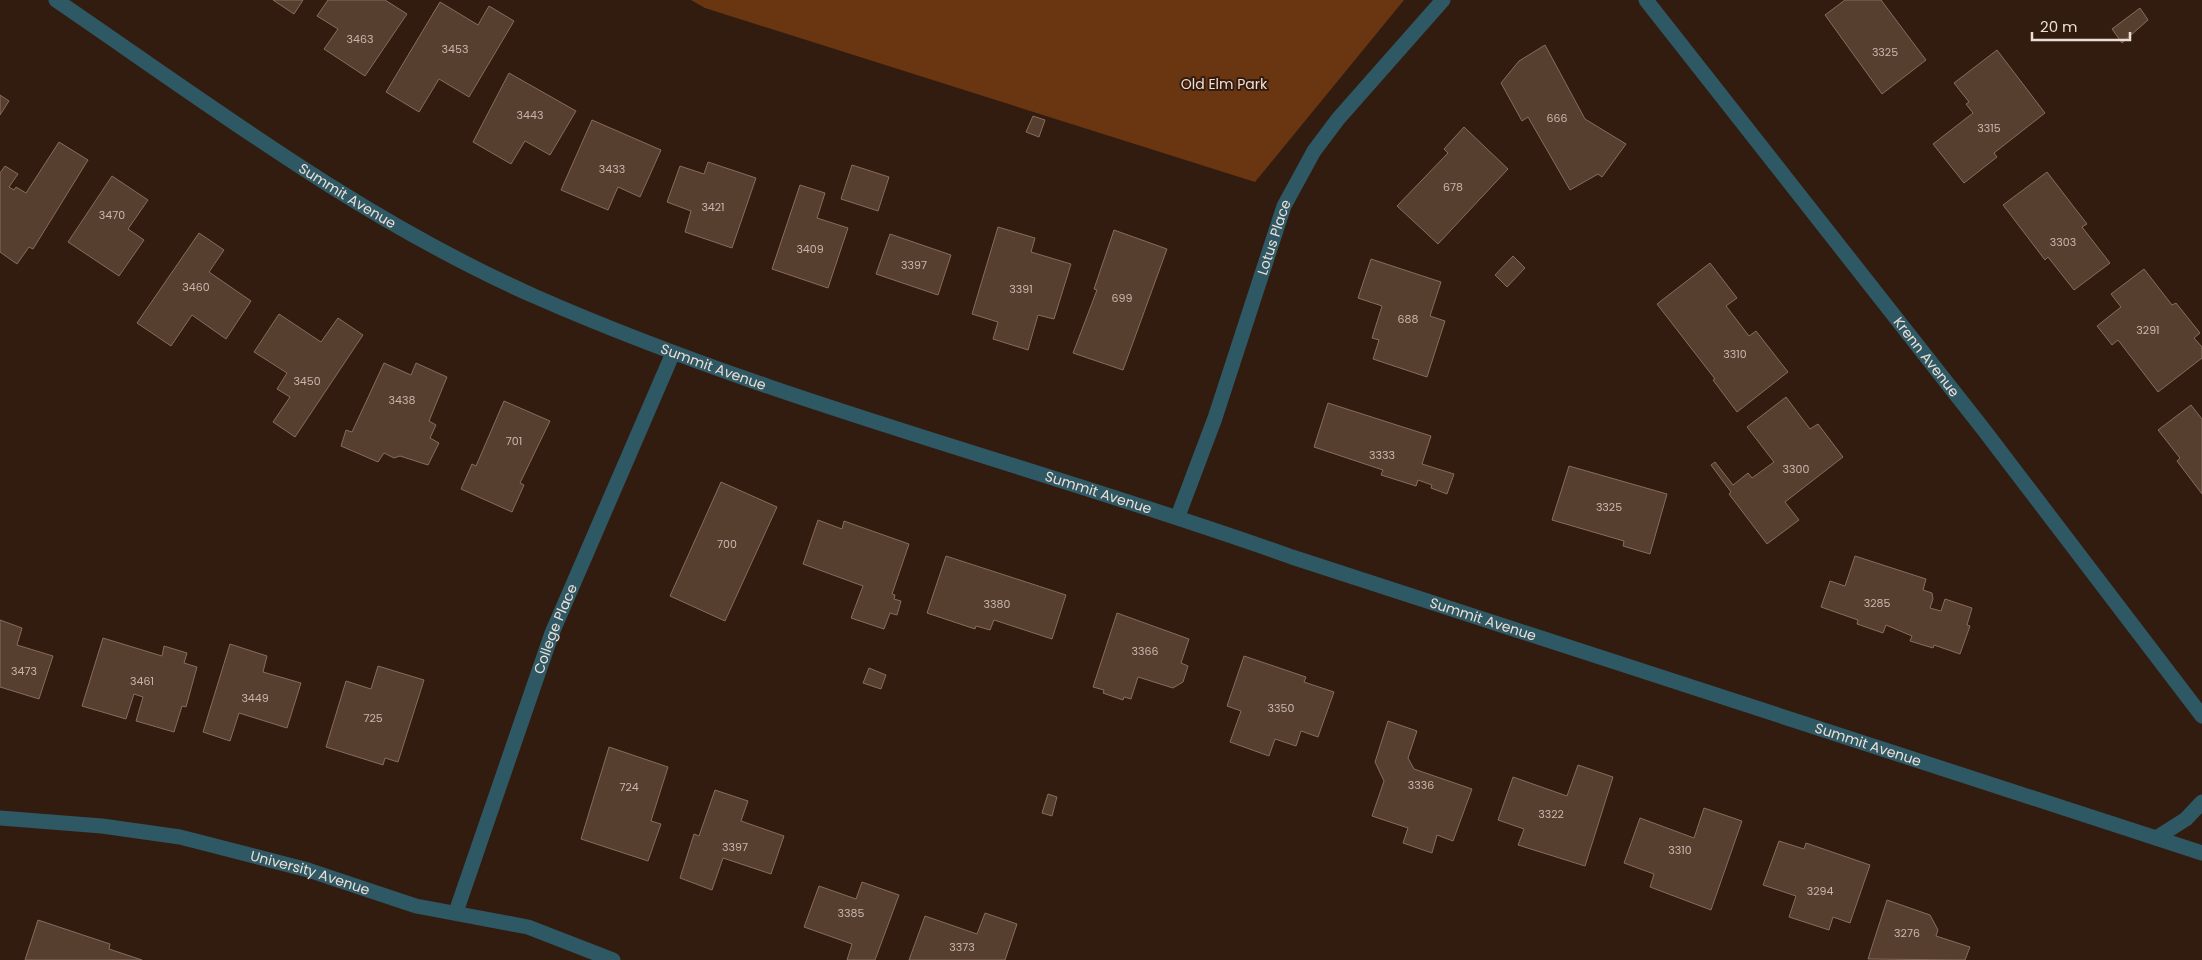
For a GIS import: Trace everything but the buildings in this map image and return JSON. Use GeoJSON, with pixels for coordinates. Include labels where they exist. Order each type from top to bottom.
{"type":"FeatureCollection","features":[{"type":"Feature","properties":{"kind":"street","name":"Summit Avenue"},"geometry":{"type":"LineString","coordinates":[[56,0],[295,163],[416,238],[532,295],[673,353],[856,415],[1178,516],[1312,563],[2202,854]]}},
{"type":"Feature","properties":{"kind":"street","name":"Lotus Place"},"geometry":{"type":"LineString","coordinates":[[1178,516],[1214,418],[1284,206],[1314,151],[1338,119],[1443,0]]}},
{"type":"Feature","properties":{"kind":"street","name":"Krenn Avenue"},"geometry":{"type":"LineString","coordinates":[[1646,0],[1984,430],[2202,716]]}},
{"type":"Feature","properties":{"kind":"street","name":"College Place"},"geometry":{"type":"LineString","coordinates":[[456,912],[552,633],[673,353]]}},
{"type":"Feature","properties":{"kind":"street"},"geometry":{"type":"LineString","coordinates":[[2156,838],[2186,819],[2202,802]]}},
{"type":"Feature","properties":{"kind":"street","name":"University Avenue"},"geometry":{"type":"LineString","coordinates":[[0,818],[102,826],[180,837],[308,870],[416,906],[528,927],[613,960]]}},
{"type":"Feature","properties":{"kind":"green space","name":"Old Elm Park"},"geometry":{"type":"Polygon","coordinates":[[[691,0],[1404,0],[1255,182],[705,8],[691,0]]]}}]}
